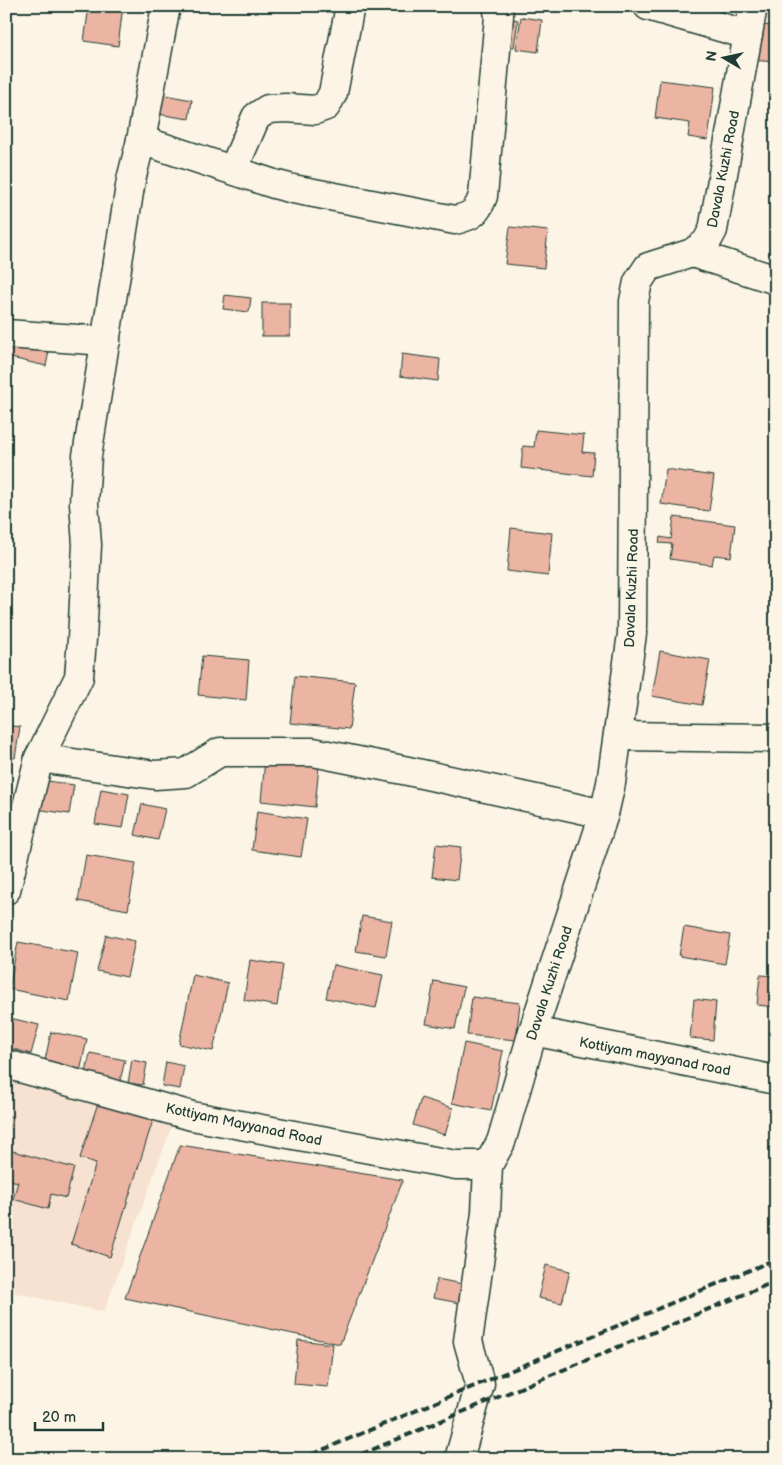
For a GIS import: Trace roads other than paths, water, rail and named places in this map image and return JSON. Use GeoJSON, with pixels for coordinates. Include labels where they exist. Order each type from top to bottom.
{"type":"FeatureCollection","features":[{"type":"Feature","properties":{"kind":"street"},"geometry":{"type":"LineString","coordinates":[[6,890],[39,758],[79,677],[87,545],[84,502],[87,456],[131,180],[141,140],[166,6]]}},
{"type":"Feature","properties":{"kind":"street"},"geometry":{"type":"LineString","coordinates":[[233,170],[256,117],[268,109],[314,110],[326,106],[333,93],[350,6]]}},
{"type":"Feature","properties":{"kind":"street"},"geometry":{"type":"LineString","coordinates":[[141,140],[274,184],[303,191],[455,220],[471,216],[480,206],[483,196],[499,16],[497,6]]}},
{"type":"Feature","properties":{"kind":"street"},"geometry":{"type":"LineString","coordinates":[[648,6],[748,35]]}},
{"type":"Feature","properties":{"kind":"street","name":"Davala Kuzhi Road"},"geometry":{"type":"LineString","coordinates":[[488,1165],[501,1142],[533,1031],[604,814],[611,783],[632,634],[634,301],[638,282],[648,267],[692,253],[706,243],[713,230],[753,6]]}},
{"type":"Feature","properties":{"kind":"street"},"geometry":{"type":"LineString","coordinates":[[692,253],[776,280]]}},
{"type":"Feature","properties":{"kind":"street"},"geometry":{"type":"LineString","coordinates":[[6,334],[106,341]]}},
{"type":"Feature","properties":{"kind":"street"},"geometry":{"type":"LineString","coordinates":[[618,736],[776,738]]}},
{"type":"Feature","properties":{"kind":"street"},"geometry":{"type":"LineString","coordinates":[[39,758],[155,775],[186,773],[220,752],[313,752],[408,770],[604,814]]}},
{"type":"Feature","properties":{"kind":"street","name":"Kottiyam mayyanad road"},"geometry":{"type":"LineString","coordinates":[[533,1031],[776,1080]]}},
{"type":"Feature","properties":{"kind":"street","name":"Kottiyam Mayyanad Road"},"geometry":{"type":"LineString","coordinates":[[6,1064],[192,1116],[456,1165],[488,1165]]}},
{"type":"Feature","properties":{"kind":"street"},"geometry":{"type":"LineString","coordinates":[[459,1459],[480,1384],[468,1341],[486,1213],[488,1165]]}},
{"type":"Feature","properties":{"kind":"railway"},"geometry":{"type":"LineString","coordinates":[[301,1459],[776,1259]]}},
{"type":"Feature","properties":{"kind":"railway"},"geometry":{"type":"LineString","coordinates":[[350,1459],[776,1281]]}}]}
